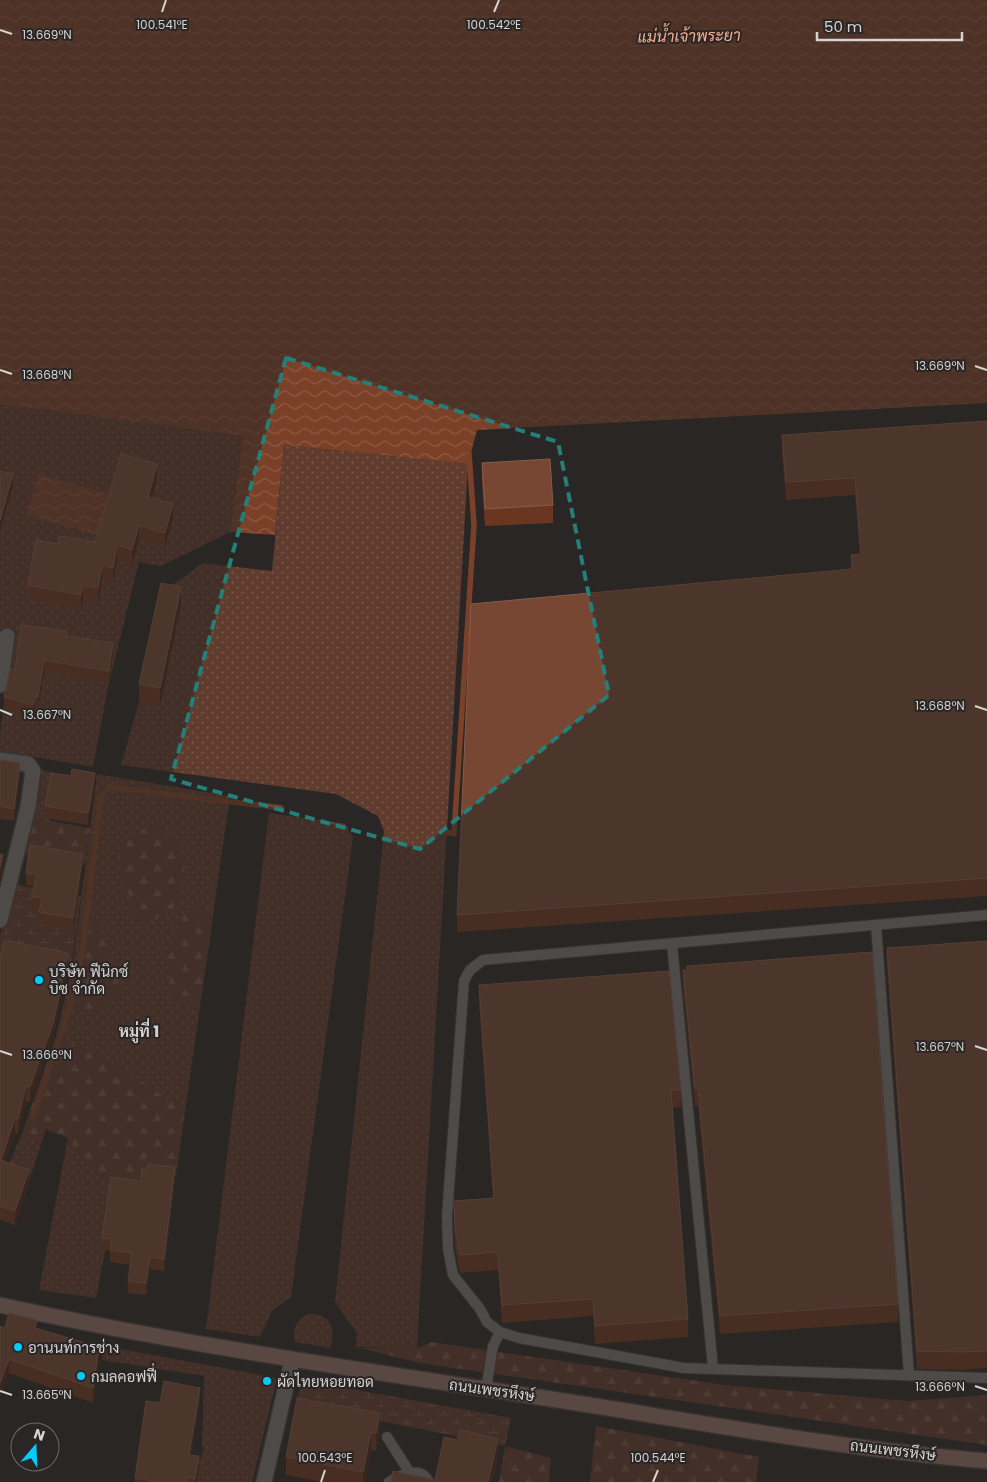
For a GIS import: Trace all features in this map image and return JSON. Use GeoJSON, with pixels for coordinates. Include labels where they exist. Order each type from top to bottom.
{"type":"FeatureCollection","features":[{"type":"Feature","properties":{"kind":"main road","name":"ถนนเพชรหึงษ์"},"geometry":{"type":"LineString","coordinates":[[0,1305],[179,1342],[292,1360],[814,1440],[987,1462]]}},
{"type":"Feature","properties":{"kind":"street"},"geometry":{"type":"LineString","coordinates":[[0,685],[7,636]]}},
{"type":"Feature","properties":{"kind":"street"},"geometry":{"type":"LineString","coordinates":[[0,760],[28,764],[33,771],[28,807],[0,917]]}},
{"type":"Feature","properties":{"kind":"street"},"geometry":{"type":"LineString","coordinates":[[264,1482],[292,1360]]}},
{"type":"Feature","properties":{"kind":"lane"},"geometry":{"type":"LineString","coordinates":[[987,915],[483,960],[470,970],[464,981],[447,1216],[448,1249],[453,1275],[480,1309],[487,1322],[500,1332],[519,1338],[684,1368],[987,1378]]}},
{"type":"Feature","properties":{"kind":"lane"},"geometry":{"type":"LineString","coordinates":[[876,925],[909,1375]]}},
{"type":"Feature","properties":{"kind":"lane"},"geometry":{"type":"LineString","coordinates":[[672,944],[713,1368]]}},
{"type":"Feature","properties":{"kind":"lane"},"geometry":{"type":"LineString","coordinates":[[486,1389],[493,1346],[500,1332]]}},
{"type":"Feature","properties":{"kind":"lane"},"geometry":{"type":"LineString","coordinates":[[387,1437],[410,1473]]}},
{"type":"Feature","properties":{"kind":"lane"},"geometry":{"type":"LineString","coordinates":[[389,1482],[410,1473],[423,1475],[429,1482]]}},
{"type":"Feature","properties":{"kind":"highlighted area"},"geometry":{"type":"Polygon","coordinates":[[[286,358],[558,442],[609,695],[420,849],[171,779],[286,358]]]}},
{"type":"Feature","properties":{"kind":"green space"},"geometry":{"type":"Polygon","coordinates":[[[0,404],[243,436],[230,532],[161,566],[139,562],[108,687],[93,767],[0,751],[0,734],[8,671],[49,677],[0,668],[0,404]]]}},
{"type":"Feature","properties":{"kind":"green space"},"geometry":{"type":"Polygon","coordinates":[[[284,445],[468,464],[417,1348],[356,1347],[357,1333],[335,1302],[384,831],[378,816],[336,794],[121,765],[139,702],[160,706],[181,605],[161,601],[157,596],[203,563],[272,571],[284,445]]]}},
{"type":"Feature","properties":{"kind":"green space"},"geometry":{"type":"Polygon","coordinates":[[[38,770],[80,777],[57,788],[50,821],[28,817],[38,770]]]}},
{"type":"Feature","properties":{"kind":"green space"},"geometry":{"type":"Polygon","coordinates":[[[97,774],[230,796],[185,1112],[147,1084],[80,1046],[69,1044],[56,1036],[73,962],[97,774]]]}},
{"type":"Feature","properties":{"kind":"green space"},"geometry":{"type":"Polygon","coordinates":[[[269,813],[345,824],[353,837],[291,1297],[272,1311],[260,1337],[206,1329],[269,813]]]}},
{"type":"Feature","properties":{"kind":"green space"},"geometry":{"type":"Polygon","coordinates":[[[28,817],[90,828],[85,864],[19,853],[28,817]]]}},
{"type":"Feature","properties":{"kind":"green space"},"geometry":{"type":"Polygon","coordinates":[[[154,825],[174,836],[185,863],[182,892],[172,910],[142,927],[133,921],[132,901],[121,878],[118,847],[132,834],[154,825]]]}},
{"type":"Feature","properties":{"kind":"green space"},"geometry":{"type":"Polygon","coordinates":[[[13,884],[81,896],[71,968],[0,953],[0,936],[13,884]]]}},
{"type":"Feature","properties":{"kind":"green space"},"geometry":{"type":"Polygon","coordinates":[[[187,908],[207,910],[211,932],[202,991],[197,1000],[185,1009],[171,1003],[167,951],[187,908]]]}},
{"type":"Feature","properties":{"kind":"green space"},"geometry":{"type":"Polygon","coordinates":[[[97,924],[114,960],[121,997],[89,1015],[74,1008],[73,973],[81,939],[97,924]]]}},
{"type":"Feature","properties":{"kind":"green space"},"geometry":{"type":"Polygon","coordinates":[[[56,1036],[69,1044],[80,1046],[147,1084],[185,1112],[176,1175],[132,1197],[101,1179],[78,1154],[68,1138],[46,1129],[41,1144],[22,1133],[56,1036]]]}},
{"type":"Feature","properties":{"kind":"green space"},"geometry":{"type":"Polygon","coordinates":[[[22,1133],[41,1144],[29,1181],[5,1174],[22,1133]]]}},
{"type":"Feature","properties":{"kind":"green space"},"geometry":{"type":"Polygon","coordinates":[[[68,1138],[90,1166],[118,1188],[96,1298],[39,1290],[68,1138]]]}},
{"type":"Feature","properties":{"kind":"green space"},"geometry":{"type":"Polygon","coordinates":[[[308,1314],[316,1314],[327,1319],[332,1329],[330,1348],[295,1342],[294,1333],[296,1325],[300,1319],[308,1314]]]}},
{"type":"Feature","properties":{"kind":"green space"},"geometry":{"type":"Polygon","coordinates":[[[431,1342],[725,1385],[908,1401],[987,1395],[987,1445],[419,1363],[361,1348],[417,1348],[431,1342]]]}},
{"type":"Feature","properties":{"kind":"green space"},"geometry":{"type":"Polygon","coordinates":[[[104,1346],[277,1378],[252,1482],[188,1482],[192,1458],[201,1459],[204,1447],[202,1447],[204,1376],[102,1360],[104,1346]]]}},
{"type":"Feature","properties":{"kind":"green space"},"geometry":{"type":"Polygon","coordinates":[[[302,1380],[511,1418],[505,1446],[296,1404],[302,1380]]]}},
{"type":"Feature","properties":{"kind":"green space"},"geometry":{"type":"Polygon","coordinates":[[[596,1426],[759,1457],[756,1482],[590,1482],[596,1426]]]}},
{"type":"Feature","properties":{"kind":"green space"},"geometry":{"type":"Polygon","coordinates":[[[505,1446],[551,1458],[549,1482],[499,1482],[505,1446]]]}},
{"type":"Feature","properties":{"kind":"water","name":"แม่น้ำเจ้าพระยา"},"geometry":{"type":"Polygon","coordinates":[[[0,0],[987,0],[987,403],[477,430],[468,464],[284,445],[275,535],[230,532],[243,436],[0,404],[0,0]]]}},
{"type":"Feature","properties":{"kind":"water"},"geometry":{"type":"Polygon","coordinates":[[[38,474],[109,494],[98,535],[26,515],[38,474]]]}},
{"type":"Feature","properties":{"kind":"building"},"geometry":{"type":"Polygon","coordinates":[[[987,421],[987,878],[457,915],[471,604],[852,569],[851,555],[861,554],[855,478],[786,482],[782,435],[987,421]]]}},
{"type":"Feature","properties":{"kind":"building"},"geometry":{"type":"Polygon","coordinates":[[[121,454],[157,464],[148,497],[173,504],[165,533],[139,525],[132,550],[117,545],[113,568],[102,565],[98,588],[83,586],[81,595],[28,585],[36,540],[58,544],[60,536],[95,542],[121,454]]]}},
{"type":"Feature","properties":{"kind":"building"},"geometry":{"type":"Polygon","coordinates":[[[550,459],[553,505],[485,509],[482,463],[550,459]]]}},
{"type":"Feature","properties":{"kind":"building"},"geometry":{"type":"Polygon","coordinates":[[[0,471],[13,474],[0,520],[0,471]]]}},
{"type":"Feature","properties":{"kind":"building"},"geometry":{"type":"Polygon","coordinates":[[[161,583],[181,587],[160,688],[139,684],[161,583]]]}},
{"type":"Feature","properties":{"kind":"building"},"geometry":{"type":"Polygon","coordinates":[[[21,625],[67,631],[66,636],[113,643],[109,671],[44,660],[38,697],[35,696],[33,705],[4,697],[10,669],[15,670],[21,625]]]}},
{"type":"Feature","properties":{"kind":"building"},"geometry":{"type":"Polygon","coordinates":[[[0,760],[20,763],[14,809],[0,806],[0,760]]]}},
{"type":"Feature","properties":{"kind":"building"},"geometry":{"type":"Polygon","coordinates":[[[72,769],[95,773],[88,813],[45,806],[51,773],[71,776],[72,769]]]}},
{"type":"Feature","properties":{"kind":"building"},"geometry":{"type":"Polygon","coordinates":[[[30,845],[83,854],[73,918],[39,912],[42,898],[32,897],[37,874],[26,873],[30,845]]]}},
{"type":"Feature","properties":{"kind":"building"},"geometry":{"type":"Polygon","coordinates":[[[0,854],[3,855],[0,867],[0,854]]]}},
{"type":"Feature","properties":{"kind":"building"},"geometry":{"type":"Polygon","coordinates":[[[4,940],[68,953],[53,1024],[30,1087],[26,1086],[18,1119],[15,1118],[1,1160],[29,1170],[15,1211],[0,1206],[0,957],[4,940]]]}},
{"type":"Feature","properties":{"kind":"building"},"geometry":{"type":"Polygon","coordinates":[[[987,941],[987,1351],[917,1351],[887,948],[987,941]]]}},
{"type":"Feature","properties":{"kind":"building"},"geometry":{"type":"Polygon","coordinates":[[[872,952],[898,1304],[720,1316],[698,1088],[695,1088],[683,970],[687,970],[687,966],[872,952]]]}},
{"type":"Feature","properties":{"kind":"building"},"geometry":{"type":"Polygon","coordinates":[[[669,971],[681,1090],[671,1090],[688,1319],[595,1326],[593,1299],[502,1305],[498,1252],[460,1255],[455,1231],[454,1201],[494,1198],[479,985],[669,971]]]}},
{"type":"Feature","properties":{"kind":"building"},"geometry":{"type":"Polygon","coordinates":[[[148,1164],[175,1167],[164,1259],[150,1257],[146,1283],[128,1281],[132,1253],[110,1250],[112,1239],[102,1238],[111,1177],[141,1181],[142,1168],[147,1169],[148,1164]]]}},
{"type":"Feature","properties":{"kind":"building"},"geometry":{"type":"Polygon","coordinates":[[[9,1313],[37,1320],[35,1328],[99,1347],[93,1388],[9,1359],[0,1383],[0,1326],[5,1328],[9,1313]]]}},
{"type":"Feature","properties":{"kind":"building"},"geometry":{"type":"Polygon","coordinates":[[[164,1381],[200,1388],[189,1455],[199,1456],[195,1479],[187,1477],[187,1482],[159,1482],[135,1478],[146,1401],[160,1403],[164,1381]]]}},
{"type":"Feature","properties":{"kind":"building"},"geometry":{"type":"Polygon","coordinates":[[[297,1398],[380,1413],[376,1433],[371,1432],[363,1472],[286,1457],[297,1398]]]}},
{"type":"Feature","properties":{"kind":"building"},"geometry":{"type":"Polygon","coordinates":[[[460,1430],[498,1439],[488,1482],[391,1482],[393,1471],[435,1480],[444,1437],[457,1440],[460,1430]]]}},
{"type":"Feature","properties":{"kind":"waterway"},"geometry":{"type":"LineString","coordinates":[[445,832],[454,834],[474,525],[469,453]]}},
{"type":"Feature","properties":{"kind":"waterway"},"geometry":{"type":"LineString","coordinates":[[33,1116],[66,1020],[82,953],[101,797],[109,787],[281,808]]}},
{"type":"Feature","properties":{"kind":"place","name":"บริษัท ฟีนิกซ์ บิซ จำกัด"},"geometry":{"type":"Point","coordinates":[39,980]}},
{"type":"Feature","properties":{"kind":"place","name":"อานนท์การช่าง"},"geometry":{"type":"Point","coordinates":[18,1347]}},
{"type":"Feature","properties":{"kind":"place","name":"กมลคอฟฟี่"},"geometry":{"type":"Point","coordinates":[81,1376]}},
{"type":"Feature","properties":{"kind":"place","name":"ผัดไทยหอยทอด"},"geometry":{"type":"Point","coordinates":[267,1381]}},
{"type":"Feature","properties":{"kind":"district","name":"หมู่ที่ 1"},"geometry":{"type":"Point","coordinates":[139,1031]}}]}
